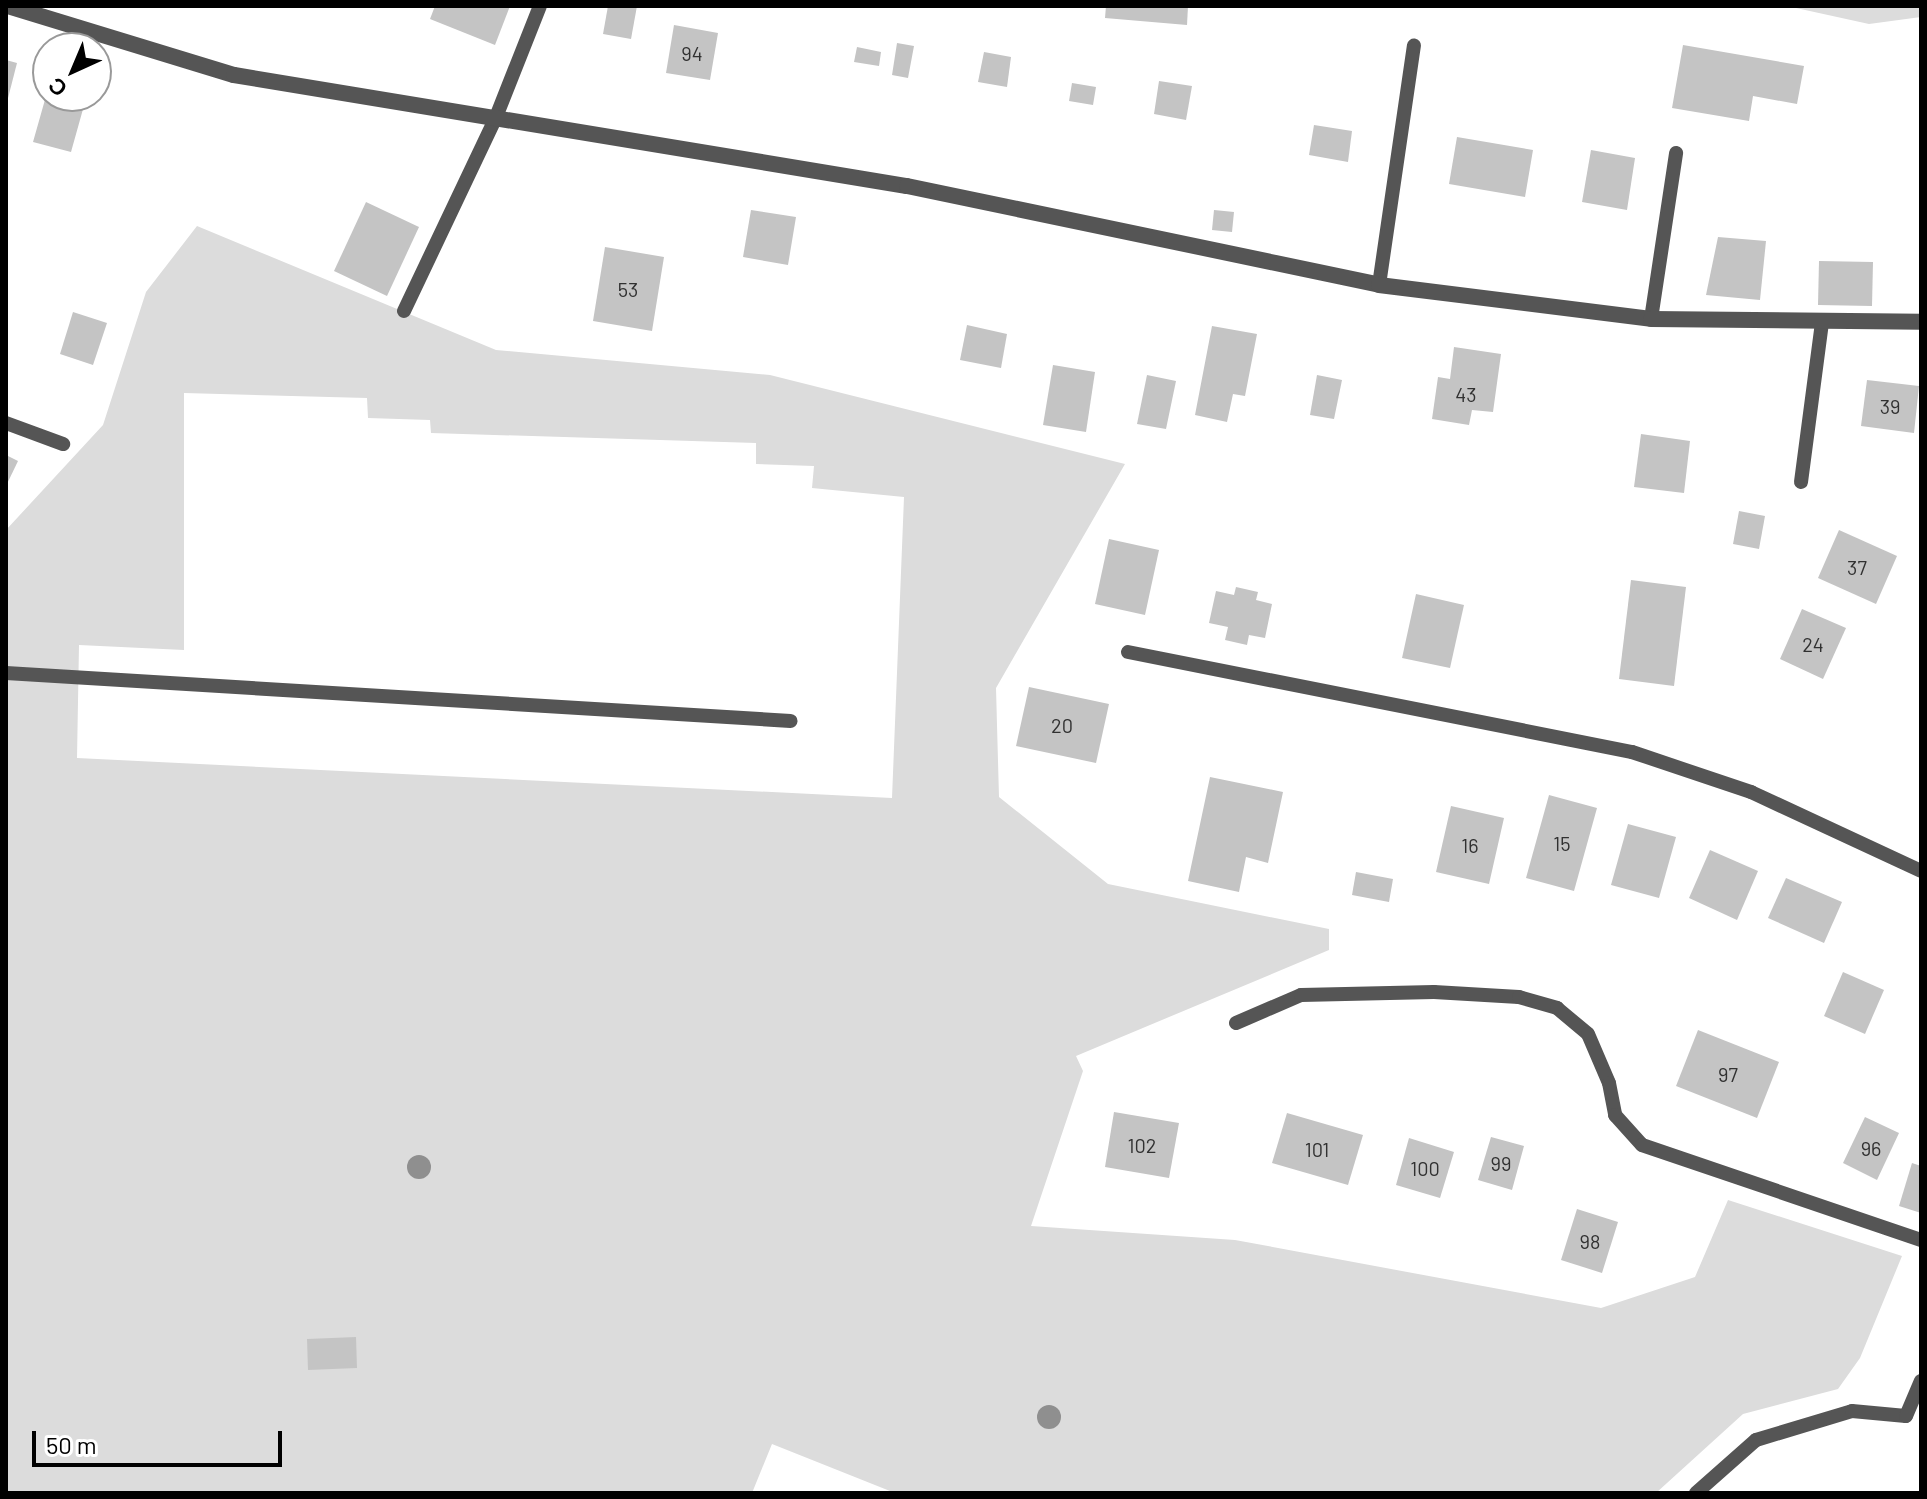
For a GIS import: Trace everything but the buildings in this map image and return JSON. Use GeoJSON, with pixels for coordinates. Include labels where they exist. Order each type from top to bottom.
{"type":"FeatureCollection","features":[{"type":"Feature","properties":{"kind":"street"},"geometry":{"type":"LineString","coordinates":[[8,6],[234,75],[907,186],[1379,285],[1651,319],[1921,322]]}},
{"type":"Feature","properties":{"kind":"lane"},"geometry":{"type":"LineString","coordinates":[[404,311],[496,117],[540,6]]}},
{"type":"Feature","properties":{"kind":"lane"},"geometry":{"type":"LineString","coordinates":[[1379,285],[1414,46]]}},
{"type":"Feature","properties":{"kind":"lane"},"geometry":{"type":"LineString","coordinates":[[1651,319],[1676,153]]}},
{"type":"Feature","properties":{"kind":"lane"},"geometry":{"type":"LineString","coordinates":[[1801,482],[1822,323]]}},
{"type":"Feature","properties":{"kind":"lane"},"geometry":{"type":"LineString","coordinates":[[6,423],[63,444]]}},
{"type":"Feature","properties":{"kind":"lane"},"geometry":{"type":"LineString","coordinates":[[1128,652],[1632,752],[1751,792],[1921,871]]}},
{"type":"Feature","properties":{"kind":"lane"},"geometry":{"type":"LineString","coordinates":[[6,673],[791,721]]}},
{"type":"Feature","properties":{"kind":"lane"},"geometry":{"type":"LineString","coordinates":[[1236,1023],[1301,995],[1434,992],[1519,997],[1557,1008],[1588,1034],[1609,1083],[1615,1115],[1642,1145],[1921,1240]]}},
{"type":"Feature","properties":{"kind":"lane"},"geometry":{"type":"LineString","coordinates":[[1696,1493],[1756,1440],[1852,1411],[1906,1416],[1921,1381]]}},
{"type":"Feature","properties":{"kind":"shaded area"},"geometry":{"type":"Polygon","coordinates":[[[1787,6],[1921,6],[1921,17],[1869,24],[1787,6]]]}},
{"type":"Feature","properties":{"kind":"shaded area"},"geometry":{"type":"Polygon","coordinates":[[[197,226],[496,350],[770,375],[1125,464],[996,688],[999,797],[1108,884],[1329,929],[1329,950],[1076,1056],[1083,1071],[1031,1226],[1235,1240],[1601,1308],[1695,1277],[1728,1200],[1902,1256],[1860,1358],[1838,1389],[1743,1414],[1656,1493],[895,1493],[772,1444],[752,1493],[6,1493],[6,530],[103,425],[146,292],[197,226]],[[184,393],[184,650],[79,645],[77,758],[892,798],[904,497],[812,488],[814,466],[756,464],[756,443],[431,433],[430,420],[368,418],[367,398],[184,393]]]}}]}
